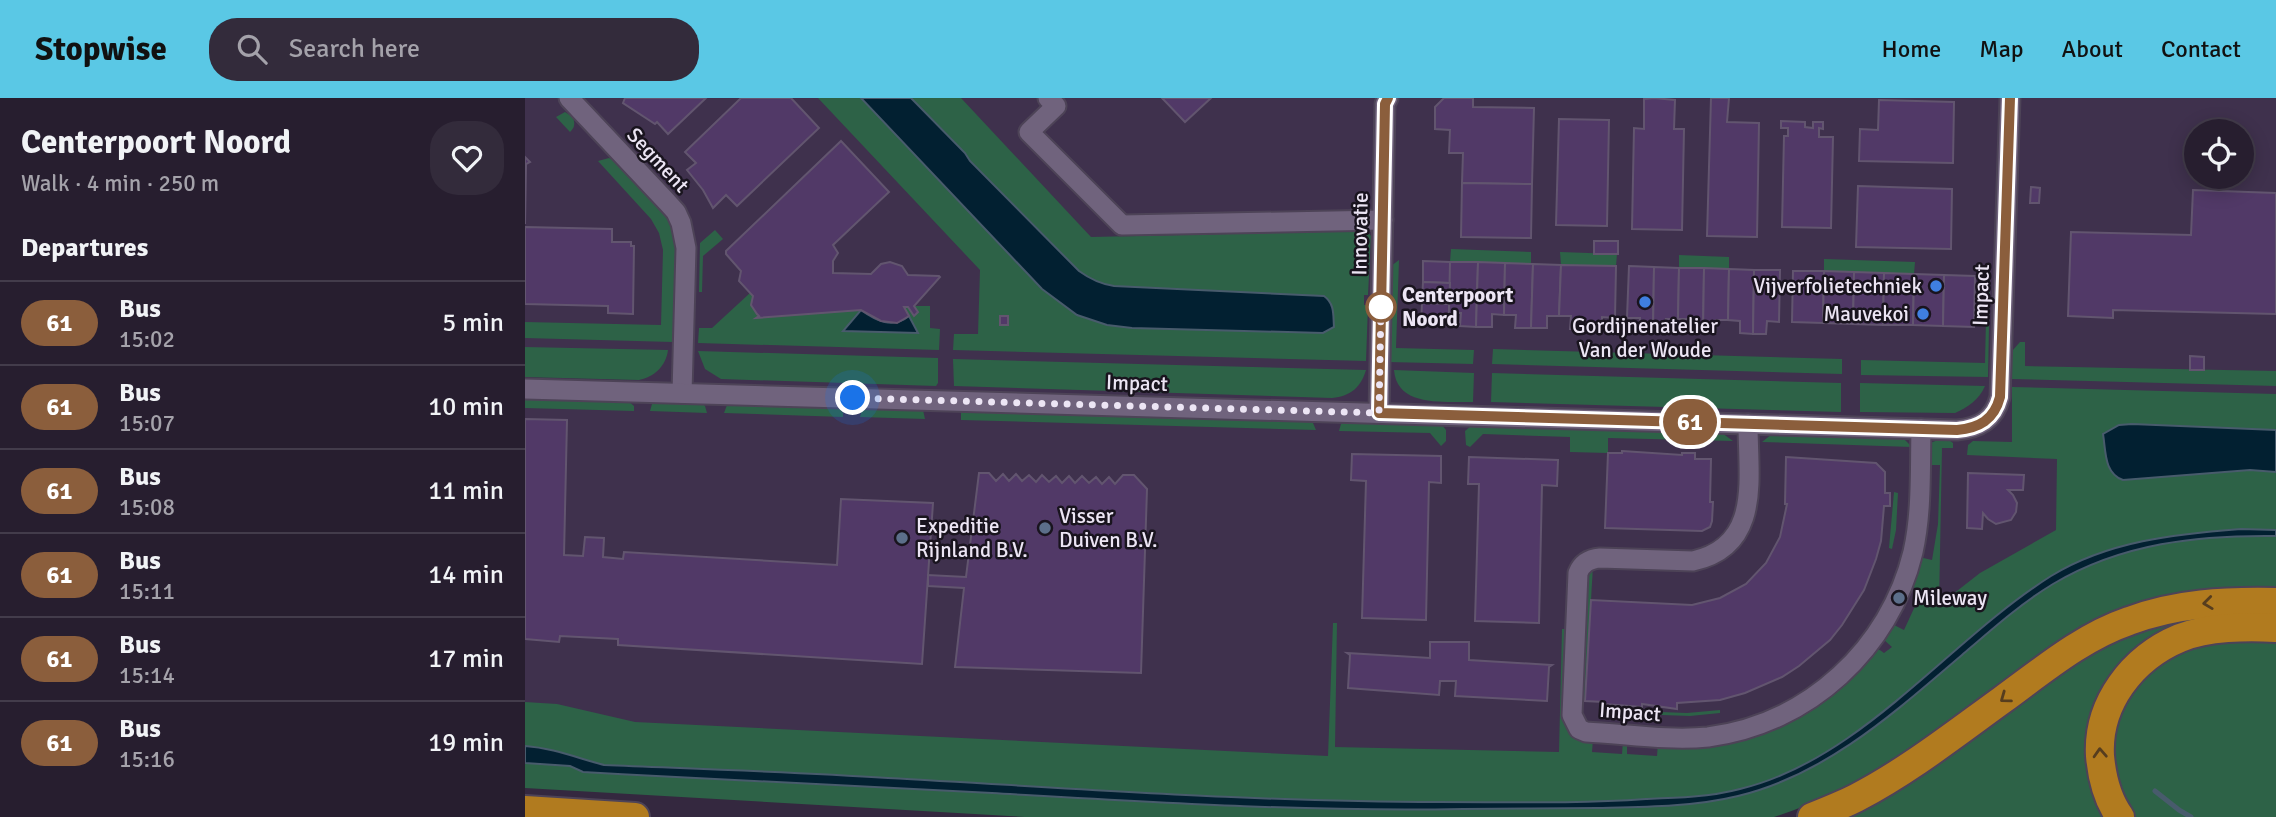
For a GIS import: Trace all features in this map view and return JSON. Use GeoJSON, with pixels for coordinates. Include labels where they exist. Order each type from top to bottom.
{"type":"FeatureCollection","features":[{"type":"Feature","properties":{"kind":"highway"},"geometry":{"type":"LineString","coordinates":[[1812,817],[1856,798],[1922,758],[2096,635],[2128,621],[2172,608],[2224,601],[2276,603]]}},
{"type":"Feature","properties":{"kind":"highway"},"geometry":{"type":"LineString","coordinates":[[2120,817],[2105,789],[2099,743],[2103,722],[2123,679],[2154,652],[2181,638],[2211,631],[2276,628]]}},
{"type":"Feature","properties":{"kind":"highway"},"geometry":{"type":"LineString","coordinates":[[525,810],[635,817]]}},
{"type":"Feature","properties":{"kind":"street","name":"Segment"},"geometry":{"type":"LineString","coordinates":[[569,98],[667,202],[681,223],[686,248],[682,393]]}},
{"type":"Feature","properties":{"kind":"street"},"geometry":{"type":"LineString","coordinates":[[1048,98],[1056,106],[1029,132],[1122,225],[1383,220]]}},
{"type":"Feature","properties":{"kind":"street","name":"Innovatie"},"geometry":{"type":"LineString","coordinates":[[1379,413],[1385,104],[1388,98]]}},
{"type":"Feature","properties":{"kind":"street","name":"Impact"},"geometry":{"type":"LineString","coordinates":[[525,389],[1921,429],[1973,428],[1983,424],[1992,415],[2000,397],[2010,98]]}},
{"type":"Feature","properties":{"kind":"street","name":"Impact"},"geometry":{"type":"LineString","coordinates":[[1748,424],[1747,509],[1739,531],[1719,551],[1693,561],[1600,558],[1581,566],[1578,573],[1572,715],[1579,729],[1586,732],[1673,737],[1708,737],[1737,731],[1794,709],[1849,668],[1876,636],[1903,588],[1919,512],[1921,429]]}},
{"type":"Feature","properties":{"kind":"shaded area"},"geometry":{"type":"Polygon","coordinates":[[[525,98],[2276,98],[2276,533],[2236,532],[1805,769],[525,754],[525,98]]]}},
{"type":"Feature","properties":{"kind":"green space"},"geometry":{"type":"Polygon","coordinates":[[[818,98],[861,98],[1013,259],[1113,288],[1080,275],[902,98],[961,98],[1091,237],[1367,231],[1371,236],[1368,295],[1364,295],[1364,305],[1368,305],[1366,361],[953,350],[954,334],[978,334],[980,270],[818,98]]]}},
{"type":"Feature","properties":{"kind":"green space"},"geometry":{"type":"Polygon","coordinates":[[[565,112],[574,119],[574,127],[570,132],[556,117],[565,112]]]}},
{"type":"Feature","properties":{"kind":"green space"},"geometry":{"type":"Polygon","coordinates":[[[609,158],[657,203],[673,232],[676,296],[673,342],[525,338],[525,322],[661,325],[663,250],[659,233],[651,219],[598,161],[609,158]]]}},
{"type":"Feature","properties":{"kind":"green space"},"geometry":{"type":"Polygon","coordinates":[[[715,230],[723,239],[703,256],[702,292],[699,292],[700,243],[715,230]]]}},
{"type":"Feature","properties":{"kind":"green space"},"geometry":{"type":"Polygon","coordinates":[[[1451,249],[1531,252],[1531,264],[1450,262],[1451,249]]]}},
{"type":"Feature","properties":{"kind":"green space"},"geometry":{"type":"Polygon","coordinates":[[[1560,252],[1617,254],[1616,266],[1561,265],[1560,252]]]}},
{"type":"Feature","properties":{"kind":"green space"},"geometry":{"type":"Polygon","coordinates":[[[1679,255],[1729,257],[1729,269],[1679,268],[1679,255]]]}},
{"type":"Feature","properties":{"kind":"green space"},"geometry":{"type":"Polygon","coordinates":[[[1824,259],[1915,262],[1914,274],[1824,271],[1824,259]]]}},
{"type":"Feature","properties":{"kind":"green space"},"geometry":{"type":"Polygon","coordinates":[[[1399,260],[1396,348],[1474,350],[1473,364],[1388,362],[1391,266],[1399,260]]]}},
{"type":"Feature","properties":{"kind":"green space"},"geometry":{"type":"Polygon","coordinates":[[[1987,276],[1990,276],[1988,377],[1861,375],[1861,360],[1985,363],[1987,276]]]}},
{"type":"Feature","properties":{"kind":"green space"},"geometry":{"type":"Polygon","coordinates":[[[750,293],[754,298],[751,305],[757,318],[861,310],[844,330],[918,332],[904,307],[908,307],[914,315],[918,312],[914,306],[930,306],[930,328],[940,329],[939,350],[698,343],[699,328],[712,328],[750,293]]]}},
{"type":"Feature","properties":{"kind":"green space"},"geometry":{"type":"Polygon","coordinates":[[[2020,342],[2025,342],[2025,366],[2276,371],[2276,386],[2011,379],[2012,351],[2020,342]]]}},
{"type":"Feature","properties":{"kind":"green space"},"geometry":{"type":"Polygon","coordinates":[[[525,347],[668,350],[665,361],[658,370],[639,380],[525,377],[525,347]]]}},
{"type":"Feature","properties":{"kind":"green space"},"geometry":{"type":"Polygon","coordinates":[[[1493,349],[1842,359],[1842,374],[1492,364],[1493,349]]]}},
{"type":"Feature","properties":{"kind":"green space"},"geometry":{"type":"Polygon","coordinates":[[[698,351],[938,358],[938,383],[936,386],[721,379],[705,369],[698,351]]]}},
{"type":"Feature","properties":{"kind":"green space"},"geometry":{"type":"Polygon","coordinates":[[[953,359],[1366,370],[1354,390],[1332,398],[954,386],[953,359]]]}},
{"type":"Feature","properties":{"kind":"green space"},"geometry":{"type":"Polygon","coordinates":[[[1394,370],[1474,373],[1473,402],[1413,397],[1397,382],[1394,370]]]}},
{"type":"Feature","properties":{"kind":"green space"},"geometry":{"type":"Polygon","coordinates":[[[1492,373],[1841,383],[1841,412],[1491,402],[1492,373]]]}},
{"type":"Feature","properties":{"kind":"green space"},"geometry":{"type":"Polygon","coordinates":[[[1860,383],[1985,386],[1973,402],[1955,413],[1860,412],[1860,383]]]}},
{"type":"Feature","properties":{"kind":"green space"},"geometry":{"type":"Polygon","coordinates":[[[2012,387],[2276,394],[2276,589],[2203,590],[2180,594],[2134,605],[2089,624],[1899,758],[1817,801],[1774,817],[1025,817],[525,788],[525,702],[557,704],[635,722],[1328,756],[1333,623],[1337,623],[1335,747],[1559,752],[1562,629],[1568,629],[1566,714],[1593,739],[1592,752],[1622,754],[1623,741],[1627,741],[1627,754],[1657,756],[1658,743],[1736,738],[1877,648],[1884,653],[1892,647],[1883,639],[1892,624],[1904,630],[1922,591],[1911,586],[1919,557],[1932,560],[1938,524],[1940,465],[1927,465],[1930,443],[1949,440],[1953,443],[1953,448],[1942,448],[1939,605],[1980,573],[2056,530],[2057,459],[1967,455],[1968,445],[1973,441],[2012,442],[2012,387]]]}},
{"type":"Feature","properties":{"kind":"green space"},"geometry":{"type":"Polygon","coordinates":[[[525,398],[628,401],[634,406],[634,411],[525,408],[525,398]]]}},
{"type":"Feature","properties":{"kind":"green space"},"geometry":{"type":"Polygon","coordinates":[[[702,403],[707,413],[650,411],[652,404],[702,403]]]}},
{"type":"Feature","properties":{"kind":"green space"},"geometry":{"type":"Polygon","coordinates":[[[727,405],[838,407],[843,417],[724,413],[727,405]]]}},
{"type":"Feature","properties":{"kind":"green space"},"geometry":{"type":"Polygon","coordinates":[[[862,410],[923,410],[925,419],[860,417],[862,410]]]}},
{"type":"Feature","properties":{"kind":"green space"},"geometry":{"type":"Polygon","coordinates":[[[961,411],[1310,421],[1316,430],[961,420],[961,411]]]}},
{"type":"Feature","properties":{"kind":"green space"},"geometry":{"type":"Polygon","coordinates":[[[1341,424],[1442,425],[1446,430],[1446,441],[1441,446],[1430,433],[1339,431],[1341,424]]]}},
{"type":"Feature","properties":{"kind":"green space"},"geometry":{"type":"Polygon","coordinates":[[[1471,426],[1722,433],[1733,441],[1608,438],[1608,453],[1570,452],[1570,437],[1483,434],[1470,447],[1466,445],[1465,431],[1471,426]]]}},
{"type":"Feature","properties":{"kind":"green space"},"geometry":{"type":"Polygon","coordinates":[[[1772,434],[1903,438],[1912,447],[1762,442],[1772,434]]]}},
{"type":"Feature","properties":{"kind":"green space"},"geometry":{"type":"Polygon","coordinates":[[[1894,492],[1898,493],[1892,549],[1889,548],[1894,492]]]}},
{"type":"Feature","properties":{"kind":"green space"},"geometry":{"type":"Polygon","coordinates":[[[1593,566],[1585,701],[1581,700],[1586,576],[1593,566]]]}},
{"type":"Feature","properties":{"kind":"green space"},"geometry":{"type":"Polygon","coordinates":[[[2188,618],[2233,622],[2114,679],[2111,817],[1828,817],[2120,635],[2188,618]]]}},
{"type":"Feature","properties":{"kind":"green space"},"geometry":{"type":"Polygon","coordinates":[[[2232,641],[2276,642],[2276,817],[2134,817],[2117,778],[2114,757],[2118,717],[2127,698],[2139,681],[2155,666],[2173,655],[2192,648],[2232,641]]]}},
{"type":"Feature","properties":{"kind":"green space"},"geometry":{"type":"Polygon","coordinates":[[[1720,710],[1720,713],[1690,716],[1634,714],[1634,711],[1687,713],[1720,710]]]}},
{"type":"Feature","properties":{"kind":"water"},"geometry":{"type":"Polygon","coordinates":[[[861,98],[911,98],[1079,271],[1095,281],[1114,286],[1324,296],[1332,306],[1334,327],[1323,333],[1132,328],[1107,325],[1077,315],[1042,289],[861,98]]]}},
{"type":"Feature","properties":{"kind":"water"},"geometry":{"type":"Polygon","coordinates":[[[861,310],[891,323],[909,316],[918,333],[843,331],[861,310]]]}},
{"type":"Feature","properties":{"kind":"water"},"geometry":{"type":"Polygon","coordinates":[[[2119,425],[2276,430],[2276,472],[2250,470],[2123,480],[2109,467],[2103,434],[2119,425]]]}},
{"type":"Feature","properties":{"kind":"water"},"geometry":{"type":"Polygon","coordinates":[[[2241,529],[2276,530],[2276,536],[2218,537],[2161,544],[2106,559],[2079,570],[2017,609],[1885,719],[1830,757],[1770,786],[1738,796],[1703,802],[1597,808],[1286,808],[583,772],[570,766],[525,763],[525,746],[555,751],[604,765],[1232,797],[1370,801],[1620,801],[1729,792],[1784,774],[1825,753],[1902,696],[2013,603],[2073,564],[2143,541],[2241,529]]]}},
{"type":"Feature","properties":{"kind":"building"},"geometry":{"type":"Polygon","coordinates":[[[625,98],[706,98],[668,134],[657,122],[655,124],[623,103],[625,98]]]}},
{"type":"Feature","properties":{"kind":"building"},"geometry":{"type":"Polygon","coordinates":[[[741,98],[791,98],[819,128],[737,206],[726,195],[713,208],[687,170],[696,163],[685,152],[741,98]]]}},
{"type":"Feature","properties":{"kind":"building"},"geometry":{"type":"Polygon","coordinates":[[[1162,98],[1211,98],[1185,122],[1162,98]]]}},
{"type":"Feature","properties":{"kind":"building"},"geometry":{"type":"Polygon","coordinates":[[[1444,98],[1473,98],[1473,107],[1534,108],[1532,184],[1462,183],[1463,153],[1449,153],[1450,130],[1435,129],[1435,107],[1444,98]]]}},
{"type":"Feature","properties":{"kind":"building"},"geometry":{"type":"Polygon","coordinates":[[[1711,98],[1729,98],[1727,122],[1759,123],[1757,237],[1707,236],[1711,98]]]}},
{"type":"Feature","properties":{"kind":"building"},"geometry":{"type":"Polygon","coordinates":[[[1644,99],[1675,100],[1674,129],[1684,129],[1682,230],[1632,229],[1634,128],[1644,129],[1644,99]]]}},
{"type":"Feature","properties":{"kind":"building"},"geometry":{"type":"Polygon","coordinates":[[[1879,100],[1954,102],[1953,163],[1859,161],[1860,129],[1878,130],[1879,100]]]}},
{"type":"Feature","properties":{"kind":"building"},"geometry":{"type":"Polygon","coordinates":[[[1559,119],[1609,120],[1607,226],[1556,225],[1559,119]]]}},
{"type":"Feature","properties":{"kind":"building"},"geometry":{"type":"Polygon","coordinates":[[[1781,121],[1805,122],[1805,127],[1813,128],[1813,122],[1823,122],[1823,129],[1819,128],[1819,137],[1833,137],[1831,228],[1782,227],[1784,136],[1788,136],[1788,128],[1781,128],[1781,121]]]}},
{"type":"Feature","properties":{"kind":"building"},"geometry":{"type":"Polygon","coordinates":[[[841,141],[889,192],[833,245],[838,253],[833,261],[833,273],[871,274],[881,264],[890,262],[902,266],[908,275],[940,277],[914,306],[918,312],[914,316],[908,307],[904,307],[909,316],[897,323],[881,321],[861,310],[756,318],[759,316],[751,305],[753,296],[739,281],[741,271],[726,251],[841,141]]]}},
{"type":"Feature","properties":{"kind":"building"},"geometry":{"type":"Polygon","coordinates":[[[525,157],[530,162],[526,164],[525,224],[525,157]]]}},
{"type":"Feature","properties":{"kind":"building"},"geometry":{"type":"Polygon","coordinates":[[[1462,183],[1532,184],[1531,238],[1461,237],[1462,183]]]}},
{"type":"Feature","properties":{"kind":"building"},"geometry":{"type":"Polygon","coordinates":[[[1858,186],[1952,189],[1951,249],[1856,247],[1858,186]]]}},
{"type":"Feature","properties":{"kind":"building"},"geometry":{"type":"Polygon","coordinates":[[[2031,187],[2040,188],[2039,203],[2030,203],[2031,187]]]}},
{"type":"Feature","properties":{"kind":"building"},"geometry":{"type":"Polygon","coordinates":[[[2193,190],[2276,193],[2276,314],[2113,310],[2113,318],[2068,316],[2071,232],[2191,235],[2193,190]]]}},
{"type":"Feature","properties":{"kind":"building"},"geometry":{"type":"Polygon","coordinates":[[[525,227],[612,229],[612,242],[631,242],[631,246],[634,246],[633,314],[608,313],[608,306],[525,304],[525,227]]]}},
{"type":"Feature","properties":{"kind":"building"},"geometry":{"type":"Polygon","coordinates":[[[1594,241],[1618,241],[1618,254],[1594,254],[1594,241]]]}},
{"type":"Feature","properties":{"kind":"building"},"geometry":{"type":"Polygon","coordinates":[[[1423,261],[1450,262],[1450,283],[1423,282],[1423,261]]]}},
{"type":"Feature","properties":{"kind":"building"},"geometry":{"type":"Polygon","coordinates":[[[1450,262],[1478,262],[1476,327],[1460,326],[1461,313],[1449,313],[1450,262]]]}},
{"type":"Feature","properties":{"kind":"building"},"geometry":{"type":"Polygon","coordinates":[[[1478,262],[1505,263],[1504,315],[1492,314],[1492,327],[1476,327],[1478,262]]]}},
{"type":"Feature","properties":{"kind":"building"},"geometry":{"type":"Polygon","coordinates":[[[1505,263],[1533,264],[1531,328],[1515,328],[1516,315],[1504,315],[1505,263]]]}},
{"type":"Feature","properties":{"kind":"building"},"geometry":{"type":"Polygon","coordinates":[[[1533,264],[1561,265],[1559,316],[1547,316],[1547,328],[1531,328],[1533,264]]]}},
{"type":"Feature","properties":{"kind":"building"},"geometry":{"type":"Polygon","coordinates":[[[1561,265],[1616,266],[1615,318],[1602,317],[1602,330],[1570,329],[1571,316],[1559,316],[1561,265]]]}},
{"type":"Feature","properties":{"kind":"building"},"geometry":{"type":"Polygon","coordinates":[[[1629,266],[1654,267],[1653,331],[1639,331],[1640,318],[1627,318],[1629,266]]]}},
{"type":"Feature","properties":{"kind":"building"},"geometry":{"type":"Polygon","coordinates":[[[1654,267],[1679,268],[1678,319],[1666,319],[1666,331],[1653,331],[1654,267]]]}},
{"type":"Feature","properties":{"kind":"building"},"geometry":{"type":"Polygon","coordinates":[[[1679,268],[1704,268],[1703,332],[1689,332],[1690,319],[1678,319],[1679,268]]]}},
{"type":"Feature","properties":{"kind":"building"},"geometry":{"type":"Polygon","coordinates":[[[1704,268],[1729,269],[1728,320],[1716,320],[1716,333],[1703,332],[1704,268]]]}},
{"type":"Feature","properties":{"kind":"building"},"geometry":{"type":"Polygon","coordinates":[[[1729,269],[1754,270],[1753,334],[1740,333],[1740,321],[1728,320],[1729,269]]]}},
{"type":"Feature","properties":{"kind":"building"},"geometry":{"type":"Polygon","coordinates":[[[1754,270],[1780,270],[1779,322],[1767,321],[1766,334],[1753,334],[1754,270]]]}},
{"type":"Feature","properties":{"kind":"building"},"geometry":{"type":"Polygon","coordinates":[[[1793,271],[1824,271],[1823,323],[1792,322],[1793,271]]]}},
{"type":"Feature","properties":{"kind":"building"},"geometry":{"type":"Polygon","coordinates":[[[1824,271],[1854,272],[1853,324],[1823,323],[1824,271]]]}},
{"type":"Feature","properties":{"kind":"building"},"geometry":{"type":"Polygon","coordinates":[[[1854,272],[1884,273],[1883,325],[1853,324],[1854,272]]]}},
{"type":"Feature","properties":{"kind":"building"},"geometry":{"type":"Polygon","coordinates":[[[1884,273],[1914,274],[1913,325],[1883,325],[1884,273]]]}},
{"type":"Feature","properties":{"kind":"building"},"geometry":{"type":"Polygon","coordinates":[[[1914,274],[1944,275],[1943,326],[1913,325],[1914,274]]]}},
{"type":"Feature","properties":{"kind":"building"},"geometry":{"type":"Polygon","coordinates":[[[1944,275],[1975,276],[1974,327],[1943,326],[1944,275]]]}},
{"type":"Feature","properties":{"kind":"building"},"geometry":{"type":"Polygon","coordinates":[[[1423,282],[1450,283],[1449,304],[1422,303],[1423,282]]]}},
{"type":"Feature","properties":{"kind":"building"},"geometry":{"type":"Polygon","coordinates":[[[1422,303],[1449,304],[1449,326],[1421,325],[1422,303]]]}},
{"type":"Feature","properties":{"kind":"building"},"geometry":{"type":"Polygon","coordinates":[[[1000,316],[1008,316],[1008,325],[1000,325],[1000,316]]]}},
{"type":"Feature","properties":{"kind":"building"},"geometry":{"type":"Polygon","coordinates":[[[2190,356],[2204,357],[2204,370],[2190,370],[2190,356]]]}},
{"type":"Feature","properties":{"kind":"building"},"geometry":{"type":"Polygon","coordinates":[[[525,419],[567,420],[564,555],[583,556],[585,537],[604,538],[603,557],[623,559],[624,552],[837,565],[841,499],[933,503],[922,664],[618,645],[618,639],[560,636],[559,642],[525,639],[525,419]]]}},
{"type":"Feature","properties":{"kind":"building"},"geometry":{"type":"Polygon","coordinates":[[[1622,451],[1682,455],[1695,453],[1695,459],[1711,459],[1710,502],[1713,502],[1710,527],[1702,531],[1605,528],[1608,453],[1622,451]]]}},
{"type":"Feature","properties":{"kind":"building"},"geometry":{"type":"Polygon","coordinates":[[[1352,454],[1441,456],[1441,483],[1429,482],[1426,620],[1362,618],[1366,481],[1351,480],[1352,454]]]}},
{"type":"Feature","properties":{"kind":"building"},"geometry":{"type":"Polygon","coordinates":[[[1469,457],[1558,460],[1557,486],[1542,485],[1539,623],[1475,621],[1479,484],[1468,484],[1469,457]]]}},
{"type":"Feature","properties":{"kind":"building"},"geometry":{"type":"Polygon","coordinates":[[[1786,457],[1876,463],[1885,472],[1885,493],[1890,493],[1890,506],[1884,506],[1881,541],[1876,559],[1864,590],[1830,640],[1782,677],[1745,693],[1720,700],[1677,703],[1677,709],[1585,701],[1591,600],[1692,605],[1720,598],[1746,584],[1766,563],[1780,537],[1787,504],[1786,457]]]}},
{"type":"Feature","properties":{"kind":"building"},"geometry":{"type":"Polygon","coordinates":[[[979,473],[989,473],[996,481],[1003,474],[1009,481],[1016,474],[1022,481],[1029,475],[1036,482],[1042,475],[1049,482],[1056,476],[1062,483],[1069,476],[1075,483],[1082,476],[1089,483],[1096,477],[1102,484],[1109,477],[1115,484],[1123,475],[1134,475],[1147,489],[1141,673],[955,667],[964,588],[928,586],[928,575],[966,577],[979,473]]]}},
{"type":"Feature","properties":{"kind":"building"},"geometry":{"type":"Polygon","coordinates":[[[1968,473],[2024,475],[2023,490],[2008,490],[2017,503],[2011,520],[1996,524],[1983,513],[1982,529],[1967,528],[1968,473]]]}},
{"type":"Feature","properties":{"kind":"building"},"geometry":{"type":"Polygon","coordinates":[[[1430,642],[1469,642],[1469,660],[1552,665],[1549,667],[1547,701],[1455,696],[1456,681],[1440,681],[1439,695],[1348,688],[1350,655],[1347,653],[1430,658],[1430,642]]]}},
{"type":"Feature","properties":{"kind":"waterway"},"geometry":{"type":"LineString","coordinates":[[2155,791],[2191,817]]}},
{"type":"Feature","properties":{"kind":"bus line","name":"61"},"geometry":{"type":"LineString","coordinates":[[1388,98],[1385,104],[1379,413],[1957,430],[1983,424],[1998,406],[2000,397],[2010,98]]}},
{"type":"Feature","properties":{"kind":"place","name":"Vijverfolietechniek"},"geometry":{"type":"Point","coordinates":[1936,286]}},
{"type":"Feature","properties":{"kind":"place","name":"Gordijnenatelier Van der Woude"},"geometry":{"type":"Point","coordinates":[1645,302]}},
{"type":"Feature","properties":{"kind":"place","name":"Centerpoort Noord"},"geometry":{"type":"Point","coordinates":[1381,307]}},
{"type":"Feature","properties":{"kind":"place","name":"Mauvekoi"},"geometry":{"type":"Point","coordinates":[1923,314]}},
{"type":"Feature","properties":{"kind":"place","name":"Visser Duiven B.V."},"geometry":{"type":"Point","coordinates":[1045,528]}},
{"type":"Feature","properties":{"kind":"place","name":"Expeditie Rijnland B.V."},"geometry":{"type":"Point","coordinates":[902,538]}},
{"type":"Feature","properties":{"kind":"place","name":"Mileway"},"geometry":{"type":"Point","coordinates":[1899,598]}},
{"type":"Feature","properties":{"kind":"route"},"geometry":{"type":"LineString","coordinates":[[853,398],[1379,413],[1381,307]]}}]}
